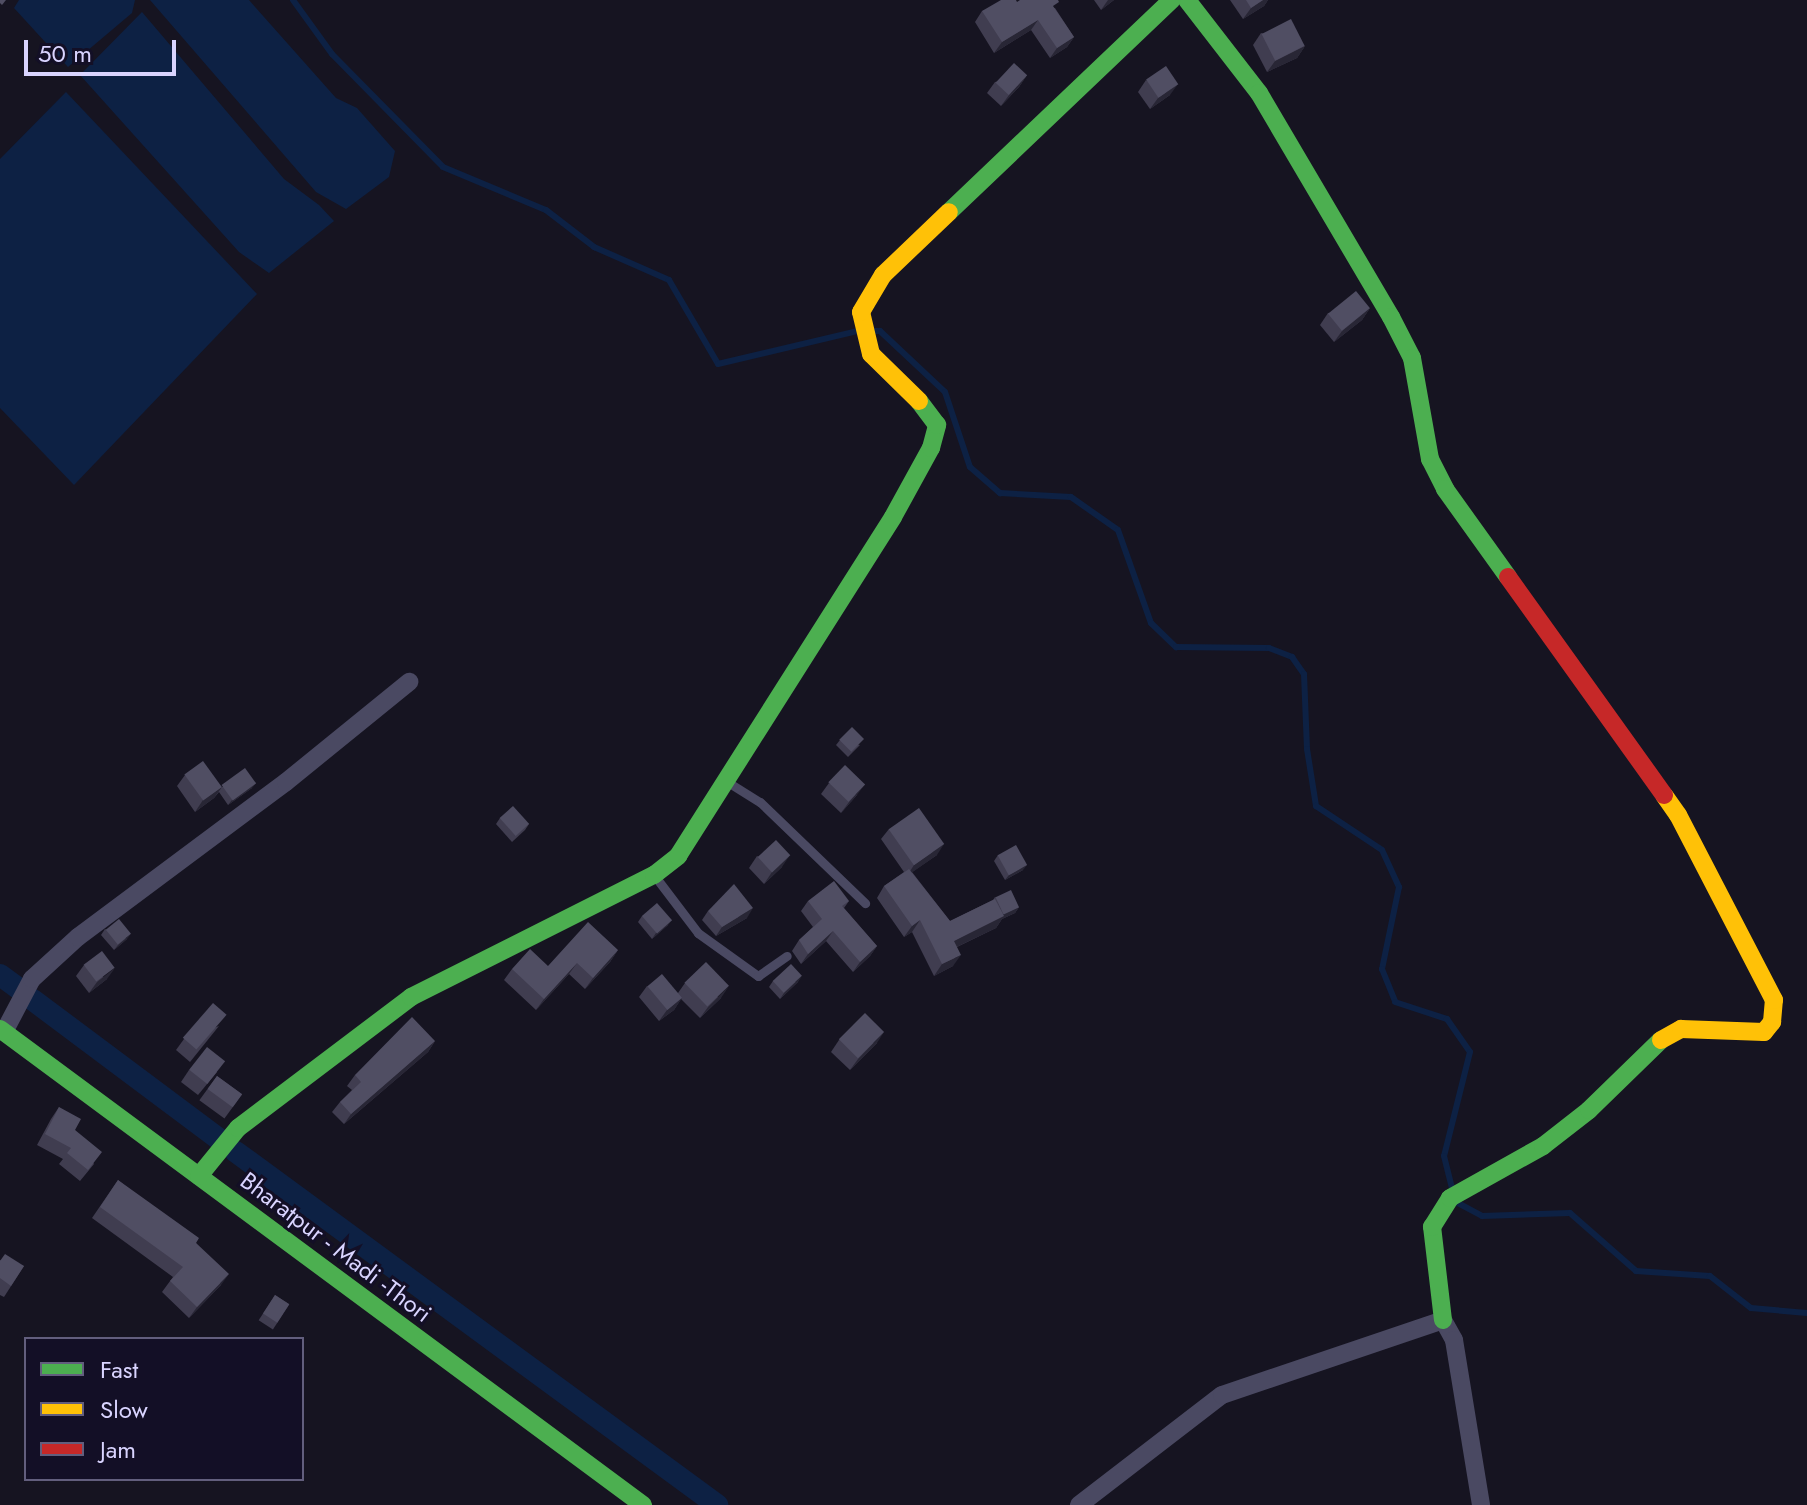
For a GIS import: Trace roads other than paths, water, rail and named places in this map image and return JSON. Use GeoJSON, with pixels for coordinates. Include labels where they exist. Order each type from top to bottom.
{"type":"FeatureCollection","features":[{"type":"Feature","properties":{"kind":"street"},"geometry":{"type":"LineString","coordinates":[[199,1176],[238,1128],[411,997],[654,875],[678,856],[893,517],[931,448],[937,425],[916,397],[871,354],[861,312],[883,275],[1172,0]]}},
{"type":"Feature","properties":{"kind":"street"},"geometry":{"type":"LineString","coordinates":[[1187,0],[1259,93],[1391,317],[1412,358],[1430,459],[1445,489],[1678,815],[1774,1000],[1772,1022],[1764,1032],[1681,1029],[1658,1042],[1589,1110],[1543,1146],[1450,1198],[1432,1227],[1443,1320],[1454,1340],[1481,1505]]}},
{"type":"Feature","properties":{"kind":"street"},"geometry":{"type":"LineString","coordinates":[[2,1030],[32,979],[78,937],[286,782],[409,682]]}},
{"type":"Feature","properties":{"kind":"street","name":"Bharatpur - Madi -Thori"},"geometry":{"type":"LineString","coordinates":[[2,1030],[643,1505]]}},
{"type":"Feature","properties":{"kind":"street"},"geometry":{"type":"LineString","coordinates":[[1079,1505],[1222,1395],[1443,1320]]}},
{"type":"Feature","properties":{"kind":"lane"},"geometry":{"type":"LineString","coordinates":[[726,781],[760,802],[865,903]]}},
{"type":"Feature","properties":{"kind":"lane"},"geometry":{"type":"LineString","coordinates":[[654,875],[698,933],[758,976],[787,956]]}},
{"type":"Feature","properties":{"kind":"water"},"geometry":{"type":"Polygon","coordinates":[[[19,0],[135,0],[132,13],[68,67],[14,8],[19,0]]]}},
{"type":"Feature","properties":{"kind":"water"},"geometry":{"type":"Polygon","coordinates":[[[150,0],[249,0],[336,98],[357,108],[395,151],[389,177],[346,209],[316,192],[150,0]]]}},
{"type":"Feature","properties":{"kind":"water"},"geometry":{"type":"Polygon","coordinates":[[[142,12],[284,179],[319,205],[334,221],[269,273],[239,252],[80,75],[142,12]]]}},
{"type":"Feature","properties":{"kind":"water"},"geometry":{"type":"Polygon","coordinates":[[[66,92],[257,294],[74,485],[0,408],[0,159],[66,92]]]}},
{"type":"Feature","properties":{"kind":"waterway"},"geometry":{"type":"LineString","coordinates":[[293,0],[332,54],[443,167],[546,210],[594,247],[669,280],[718,364],[858,331]]}},
{"type":"Feature","properties":{"kind":"waterway"},"geometry":{"type":"LineString","coordinates":[[870,331],[880,331],[945,392],[970,467],[1000,493],[1071,497],[1118,530],[1151,623],[1176,647],[1269,648],[1292,657],[1304,674],[1307,749],[1316,806],[1382,850],[1399,887],[1382,969],[1395,1002],[1447,1019],[1470,1052],[1444,1156],[1453,1191]]}},
{"type":"Feature","properties":{"kind":"waterway"},"geometry":{"type":"LineString","coordinates":[[0,975],[19,989]]}},
{"type":"Feature","properties":{"kind":"waterway"},"geometry":{"type":"LineString","coordinates":[[33,1000],[220,1140]]}},
{"type":"Feature","properties":{"kind":"waterway"},"geometry":{"type":"LineString","coordinates":[[236,1152],[717,1505]]}},
{"type":"Feature","properties":{"kind":"waterway"},"geometry":{"type":"LineString","coordinates":[[1456,1202],[1482,1216],[1570,1213],[1636,1271],[1710,1276],[1751,1308],[1807,1313]]}}]}
